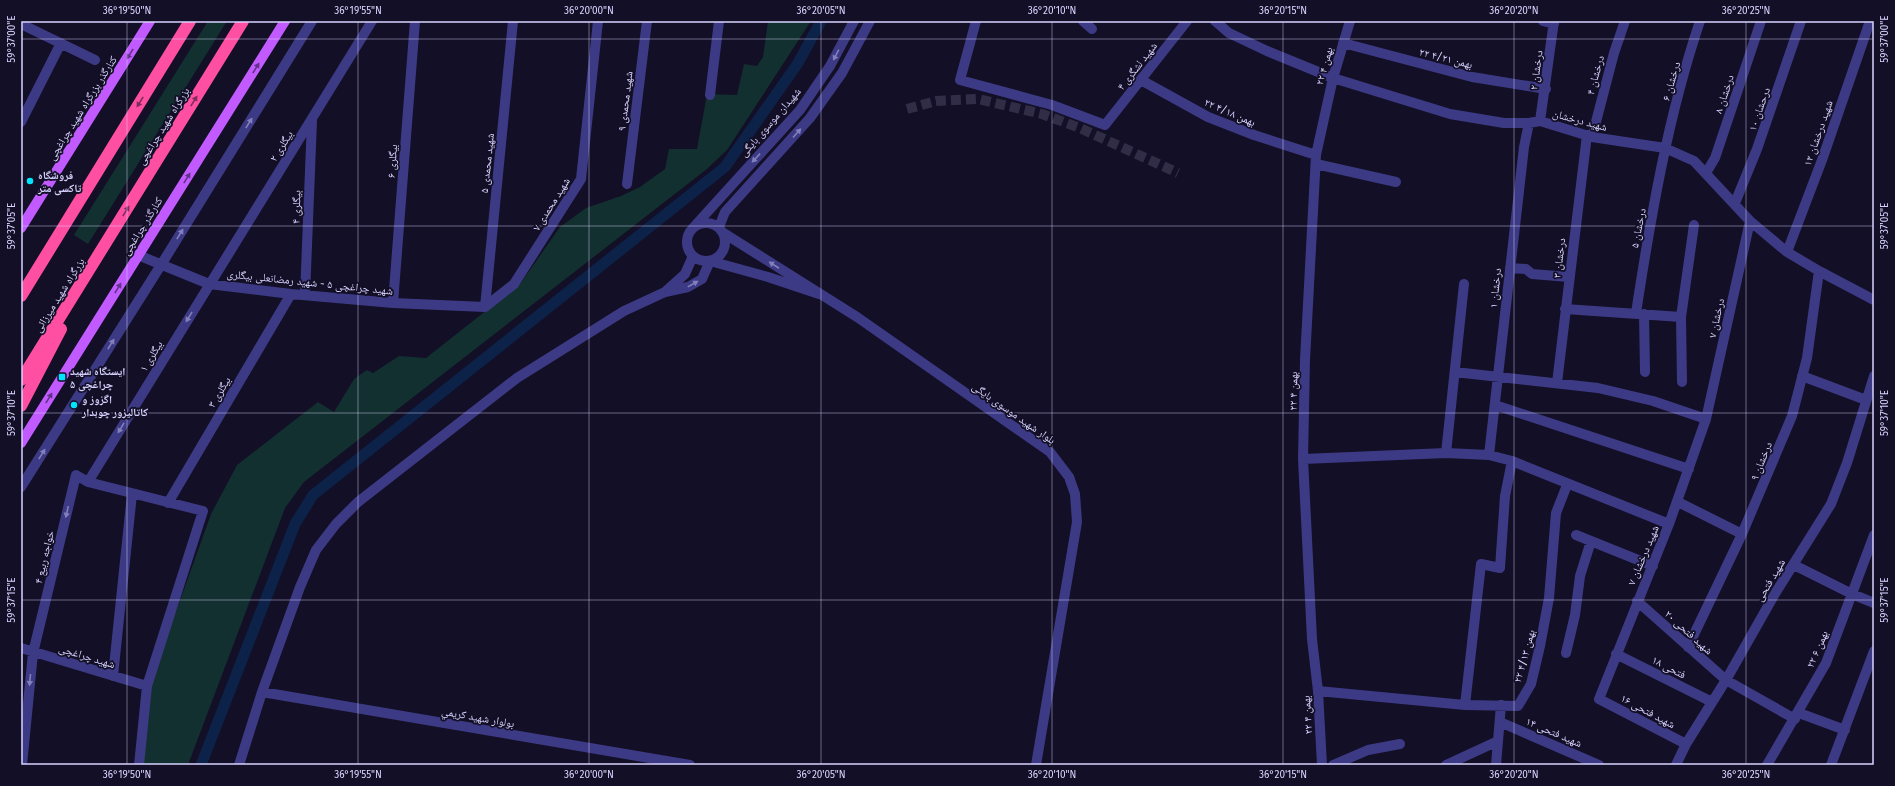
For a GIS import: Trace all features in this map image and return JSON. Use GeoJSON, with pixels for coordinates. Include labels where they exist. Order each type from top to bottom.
{"type":"FeatureCollection","features":[{"type":"Feature","properties":{"kind":"highway"},"geometry":{"type":"LineString","coordinates":[[167,58],[186,21]]}},
{"type":"Feature","properties":{"kind":"highway"},"geometry":{"type":"LineString","coordinates":[[21,296],[190,21]]}},
{"type":"Feature","properties":{"kind":"highway","name":"بزرگراه شهید چراغچی"},"geometry":{"type":"LineString","coordinates":[[105,244],[243,21]]}},
{"type":"Feature","properties":{"kind":"highway"},"geometry":{"type":"LineString","coordinates":[[211,73],[250,21]]}},
{"type":"Feature","properties":{"kind":"highway"},"geometry":{"type":"LineString","coordinates":[[21,281],[67,219]]}},
{"type":"Feature","properties":{"kind":"highway"},"geometry":{"type":"LineString","coordinates":[[21,406],[105,244]]}},
{"type":"Feature","properties":{"kind":"highway","name":"بزرگراه شهید میرزائی"},"geometry":{"type":"LineString","coordinates":[[21,380],[105,244]]}},
{"type":"Feature","properties":{"kind":"main road","name":"کنارگذر بزرگراه شهید چراغچی"},"geometry":{"type":"LineString","coordinates":[[21,228],[150,21]]}},
{"type":"Feature","properties":{"kind":"main road","name":"کنارگذر چراغچی"},"geometry":{"type":"LineString","coordinates":[[21,443],[285,21]]}},
{"type":"Feature","properties":{"kind":"street"},"geometry":{"type":"LineString","coordinates":[[21,487],[312,21]]}},
{"type":"Feature","properties":{"kind":"street","name":"بیگلری ۲"},"geometry":{"type":"LineString","coordinates":[[209,284],[372,21]]}},
{"type":"Feature","properties":{"kind":"street","name":"بیگلری ۶"},"geometry":{"type":"LineString","coordinates":[[393,303],[415,21]]}},
{"type":"Feature","properties":{"kind":"street","name":"شهید محمدی ۵"},"geometry":{"type":"LineString","coordinates":[[485,307],[513,21]]}},
{"type":"Feature","properties":{"kind":"street","name":"شهید محمدی ۷"},"geometry":{"type":"LineString","coordinates":[[485,307],[514,284],[581,179],[598,21]]}},
{"type":"Feature","properties":{"kind":"street","name":"شهید محمدی ۹"},"geometry":{"type":"LineString","coordinates":[[627,184],[647,21]]}},
{"type":"Feature","properties":{"kind":"street"},"geometry":{"type":"LineString","coordinates":[[710,95],[719,21]]}},
{"type":"Feature","properties":{"kind":"street","name":"شهیدان موسوی بایگی"},"geometry":{"type":"LineString","coordinates":[[692,229],[800,110],[830,66],[854,21]]}},
{"type":"Feature","properties":{"kind":"street"},"geometry":{"type":"LineString","coordinates":[[721,230],[725,212],[810,118],[842,72],[870,21]]}},
{"type":"Feature","properties":{"kind":"street","name":"شهید لشگری ۴"},"geometry":{"type":"LineString","coordinates":[[976,21],[960,80],[1052,105],[1105,125],[1187,21]]}},
{"type":"Feature","properties":{"kind":"street"},"geometry":{"type":"LineString","coordinates":[[1083,21],[1092,29]]}},
{"type":"Feature","properties":{"kind":"street","name":"شهید درخشان"},"geometry":{"type":"LineString","coordinates":[[1215,21],[1229,33],[1267,51],[1332,78],[1450,114],[1529,124],[1540,121],[1590,136],[1664,148],[1694,161],[1750,221],[1787,252],[1874,300]]}},
{"type":"Feature","properties":{"kind":"street","name":"۲۲ بهمن ۴"},"geometry":{"type":"LineString","coordinates":[[1322,765],[1318,691],[1312,639],[1303,459],[1305,360],[1316,159],[1332,78],[1350,21]]}},
{"type":"Feature","properties":{"kind":"street"},"geometry":{"type":"LineString","coordinates":[[1543,21],[1554,23]]}},
{"type":"Feature","properties":{"kind":"street","name":"درخشان ۴"},"geometry":{"type":"LineString","coordinates":[[1590,136],[1614,53],[1625,21]]}},
{"type":"Feature","properties":{"kind":"street","name":"درخشان ۶"},"geometry":{"type":"LineString","coordinates":[[1664,148],[1700,21]]}},
{"type":"Feature","properties":{"kind":"street","name":"درخشان ۸"},"geometry":{"type":"LineString","coordinates":[[1706,173],[1715,158],[1761,21]]}},
{"type":"Feature","properties":{"kind":"street","name":"درحشان ۱۰"},"geometry":{"type":"LineString","coordinates":[[1735,204],[1757,149],[1801,21]]}},
{"type":"Feature","properties":{"kind":"street","name":"شهید درخشان ۱۲"},"geometry":{"type":"LineString","coordinates":[[1787,252],[1822,160],[1870,21]]}},
{"type":"Feature","properties":{"kind":"street","name":"درخشان ۲"},"geometry":{"type":"LineString","coordinates":[[1540,121],[1546,89],[1554,23]]}},
{"type":"Feature","properties":{"kind":"street"},"geometry":{"type":"LineString","coordinates":[[23,25],[95,60]]}},
{"type":"Feature","properties":{"kind":"street"},"geometry":{"type":"LineString","coordinates":[[21,122],[61,43]]}},
{"type":"Feature","properties":{"kind":"street","name":"۲۲ بهمن ۴/۲۱"},"geometry":{"type":"LineString","coordinates":[[1343,43],[1450,72],[1546,89]]}},
{"type":"Feature","properties":{"kind":"street","name":"۲۲ بهمن ۴/۱۸"},"geometry":{"type":"LineString","coordinates":[[1141,80],[1208,117],[1316,159],[1396,182]]}},
{"type":"Feature","properties":{"kind":"street","name":"بیگلری ۴"},"geometry":{"type":"LineString","coordinates":[[305,296],[312,119]]}},
{"type":"Feature","properties":{"kind":"street","name":"درخشان ۱"},"geometry":{"type":"LineString","coordinates":[[1489,455],[1524,147],[1529,124]]}},
{"type":"Feature","properties":{"kind":"street","name":"درخشان ۳"},"geometry":{"type":"LineString","coordinates":[[1558,383],[1569,277],[1590,136]]}},
{"type":"Feature","properties":{"kind":"street","name":"درخشان ۵"},"geometry":{"type":"LineString","coordinates":[[1645,372],[1640,313],[1645,253],[1664,148]]}},
{"type":"Feature","properties":{"kind":"street","name":"درخشان ۷"},"geometry":{"type":"LineString","coordinates":[[1706,419],[1750,221]]}},
{"type":"Feature","properties":{"kind":"street"},"geometry":{"type":"LineString","coordinates":[[239,765],[262,692],[300,587],[316,550],[336,524],[358,502],[517,378],[624,311],[665,292],[688,287],[702,279],[710,261],[720,255],[724,250],[725,238],[721,230],[714,224],[702,223],[692,229],[688,234],[687,246],[698,260],[710,261]]}},
{"type":"Feature","properties":{"kind":"street"},"geometry":{"type":"LineString","coordinates":[[1682,382],[1681,317],[1694,225]]}},
{"type":"Feature","properties":{"kind":"street","name":"بلوار شهید موسوی بایگی"},"geometry":{"type":"LineString","coordinates":[[721,230],[818,294],[857,317],[1050,452],[1070,477],[1075,494],[1077,522],[1037,764]]}},
{"type":"Feature","properties":{"kind":"street","name":"شهید چراغچی ۵ - شهید رمضانعلی بیگلری"},"geometry":{"type":"LineString","coordinates":[[138,255],[209,284],[305,296],[393,303],[485,307]]}},
{"type":"Feature","properties":{"kind":"street"},"geometry":{"type":"LineString","coordinates":[[665,292],[685,274],[694,256]]}},
{"type":"Feature","properties":{"kind":"street","name":"بلوار شهید موسوی بایگی"},"geometry":{"type":"LineString","coordinates":[[710,261],[768,277],[818,294]]}},
{"type":"Feature","properties":{"kind":"street"},"geometry":{"type":"LineString","coordinates":[[1510,268],[1526,269],[1532,274],[1569,277]]}},
{"type":"Feature","properties":{"kind":"street","name":"درخشان ۹"},"geometry":{"type":"LineString","coordinates":[[1688,647],[1742,534],[1792,416],[1807,358],[1819,271]]}},
{"type":"Feature","properties":{"kind":"street","name":"بیگلری ۱"},"geometry":{"type":"LineString","coordinates":[[88,482],[209,284]]}},
{"type":"Feature","properties":{"kind":"street"},"geometry":{"type":"LineString","coordinates":[[1446,453],[1464,284]]}},
{"type":"Feature","properties":{"kind":"street","name":"بیگلری ۳"},"geometry":{"type":"LineString","coordinates":[[168,503],[291,294]]}},
{"type":"Feature","properties":{"kind":"street"},"geometry":{"type":"LineString","coordinates":[[1565,309],[1681,317]]}},
{"type":"Feature","properties":{"kind":"street"},"geometry":{"type":"LineString","coordinates":[[1455,372],[1598,388],[1652,401],[1706,419]]}},
{"type":"Feature","properties":{"kind":"street"},"geometry":{"type":"LineString","coordinates":[[1802,376],[1866,400]]}},
{"type":"Feature","properties":{"kind":"street","name":"شهید فتحی"},"geometry":{"type":"LineString","coordinates":[[1676,765],[1686,744],[1726,680],[1830,504],[1847,463],[1874,376]]}},
{"type":"Feature","properties":{"kind":"street"},"geometry":{"type":"LineString","coordinates":[[1495,405],[1689,469]]}},
{"type":"Feature","properties":{"kind":"street","name":"شهید درخشان ۷"},"geometry":{"type":"LineString","coordinates":[[1599,699],[1637,601],[1653,566],[1678,502],[1706,419]]}},
{"type":"Feature","properties":{"kind":"street"},"geometry":{"type":"LineString","coordinates":[[1303,459],[1446,453],[1489,455],[1512,462],[1669,524]]}},
{"type":"Feature","properties":{"kind":"street"},"geometry":{"type":"LineString","coordinates":[[1465,705],[1481,564],[1500,568],[1505,496],[1512,462]]}},
{"type":"Feature","properties":{"kind":"street","name":"خواجه ربیع ۴"},"geometry":{"type":"LineString","coordinates":[[22,765],[33,653],[76,474],[88,482]]}},
{"type":"Feature","properties":{"kind":"street"},"geometry":{"type":"LineString","coordinates":[[88,482],[203,511],[147,686],[139,765]]}},
{"type":"Feature","properties":{"kind":"street","name":"۲۲ بهمن ۴/۱۳"},"geometry":{"type":"LineString","coordinates":[[1318,691],[1465,705],[1518,706],[1531,684],[1540,646],[1549,598],[1556,513],[1567,485]]}},
{"type":"Feature","properties":{"kind":"street"},"geometry":{"type":"LineString","coordinates":[[113,676],[132,494]]}},
{"type":"Feature","properties":{"kind":"street"},"geometry":{"type":"LineString","coordinates":[[1678,502],[1742,534]]}},
{"type":"Feature","properties":{"kind":"street"},"geometry":{"type":"LineString","coordinates":[[1576,535],[1653,566]]}},
{"type":"Feature","properties":{"kind":"street","name":"۲۲ بهمن ۶"},"geometry":{"type":"LineString","coordinates":[[1767,765],[1797,716],[1826,663],[1874,535]]}},
{"type":"Feature","properties":{"kind":"street"},"geometry":{"type":"LineString","coordinates":[[1566,653],[1575,615],[1580,576],[1591,542]]}},
{"type":"Feature","properties":{"kind":"street"},"geometry":{"type":"LineString","coordinates":[[1794,565],[1852,594],[1874,603]]}},
{"type":"Feature","properties":{"kind":"street","name":"شهید فتحی ۲۰"},"geometry":{"type":"LineString","coordinates":[[1637,601],[1726,680],[1797,716],[1844,730]]}},
{"type":"Feature","properties":{"kind":"street","name":"شهید چراغچی"},"geometry":{"type":"LineString","coordinates":[[21,648],[33,653],[147,686]]}},
{"type":"Feature","properties":{"kind":"street"},"geometry":{"type":"LineString","coordinates":[[1831,765],[1874,651]]}},
{"type":"Feature","properties":{"kind":"street","name":"فتحی ۱۸"},"geometry":{"type":"LineString","coordinates":[[1616,654],[1712,702]]}},
{"type":"Feature","properties":{"kind":"street","name":"بولوار شهيد كريمي"},"geometry":{"type":"LineString","coordinates":[[262,692],[690,765]]}},
{"type":"Feature","properties":{"kind":"street","name":"شهید فتحی ۱۶"},"geometry":{"type":"LineString","coordinates":[[1599,699],[1686,744]]}},
{"type":"Feature","properties":{"kind":"street"},"geometry":{"type":"LineString","coordinates":[[1496,765],[1501,705]]}},
{"type":"Feature","properties":{"kind":"street","name":"شهید فتحی ۱۴"},"geometry":{"type":"LineString","coordinates":[[1500,722],[1599,765]]}},
{"type":"Feature","properties":{"kind":"street"},"geometry":{"type":"LineString","coordinates":[[1446,765],[1498,741]]}},
{"type":"Feature","properties":{"kind":"street"},"geometry":{"type":"LineString","coordinates":[[1333,765],[1368,750],[1400,744]]}},
{"type":"Feature","properties":{"kind":"green space"},"geometry":{"type":"Polygon","coordinates":[[[208,21],[227,21],[88,244],[74,235],[208,21]]]}},
{"type":"Feature","properties":{"kind":"green space"},"geometry":{"type":"Polygon","coordinates":[[[768,21],[811,21],[727,150],[707,169],[304,482],[285,508],[188,765],[143,765],[149,687],[211,514],[237,465],[318,402],[334,412],[354,379],[367,370],[373,373],[399,356],[426,358],[520,284],[560,227],[586,208],[621,196],[640,187],[665,169],[669,149],[697,149],[707,94],[737,95],[744,64],[757,66],[763,57],[768,21]]]}},
{"type":"Feature","properties":{"kind":"waterway"},"geometry":{"type":"LineString","coordinates":[[201,765],[295,524],[313,495],[725,167],[798,63],[821,21]]}},
{"type":"Feature","properties":{"kind":"tunnel"},"geometry":{"type":"LineString","coordinates":[[907,109],[936,101],[978,99],[1042,114],[1080,128],[1178,173]]}},
{"type":"Feature","properties":{"kind":"place","name":"فروشگاه تاکسی متر"},"geometry":{"type":"Point","coordinates":[30,181]}},
{"type":"Feature","properties":{"kind":"place","name":"ایستگاه شهید چراغچی ۵"},"geometry":{"type":"Point","coordinates":[62,377]}},
{"type":"Feature","properties":{"kind":"place","name":"اگزوز و کاتالیزور چوبدار"},"geometry":{"type":"Point","coordinates":[74,405]}}]}
